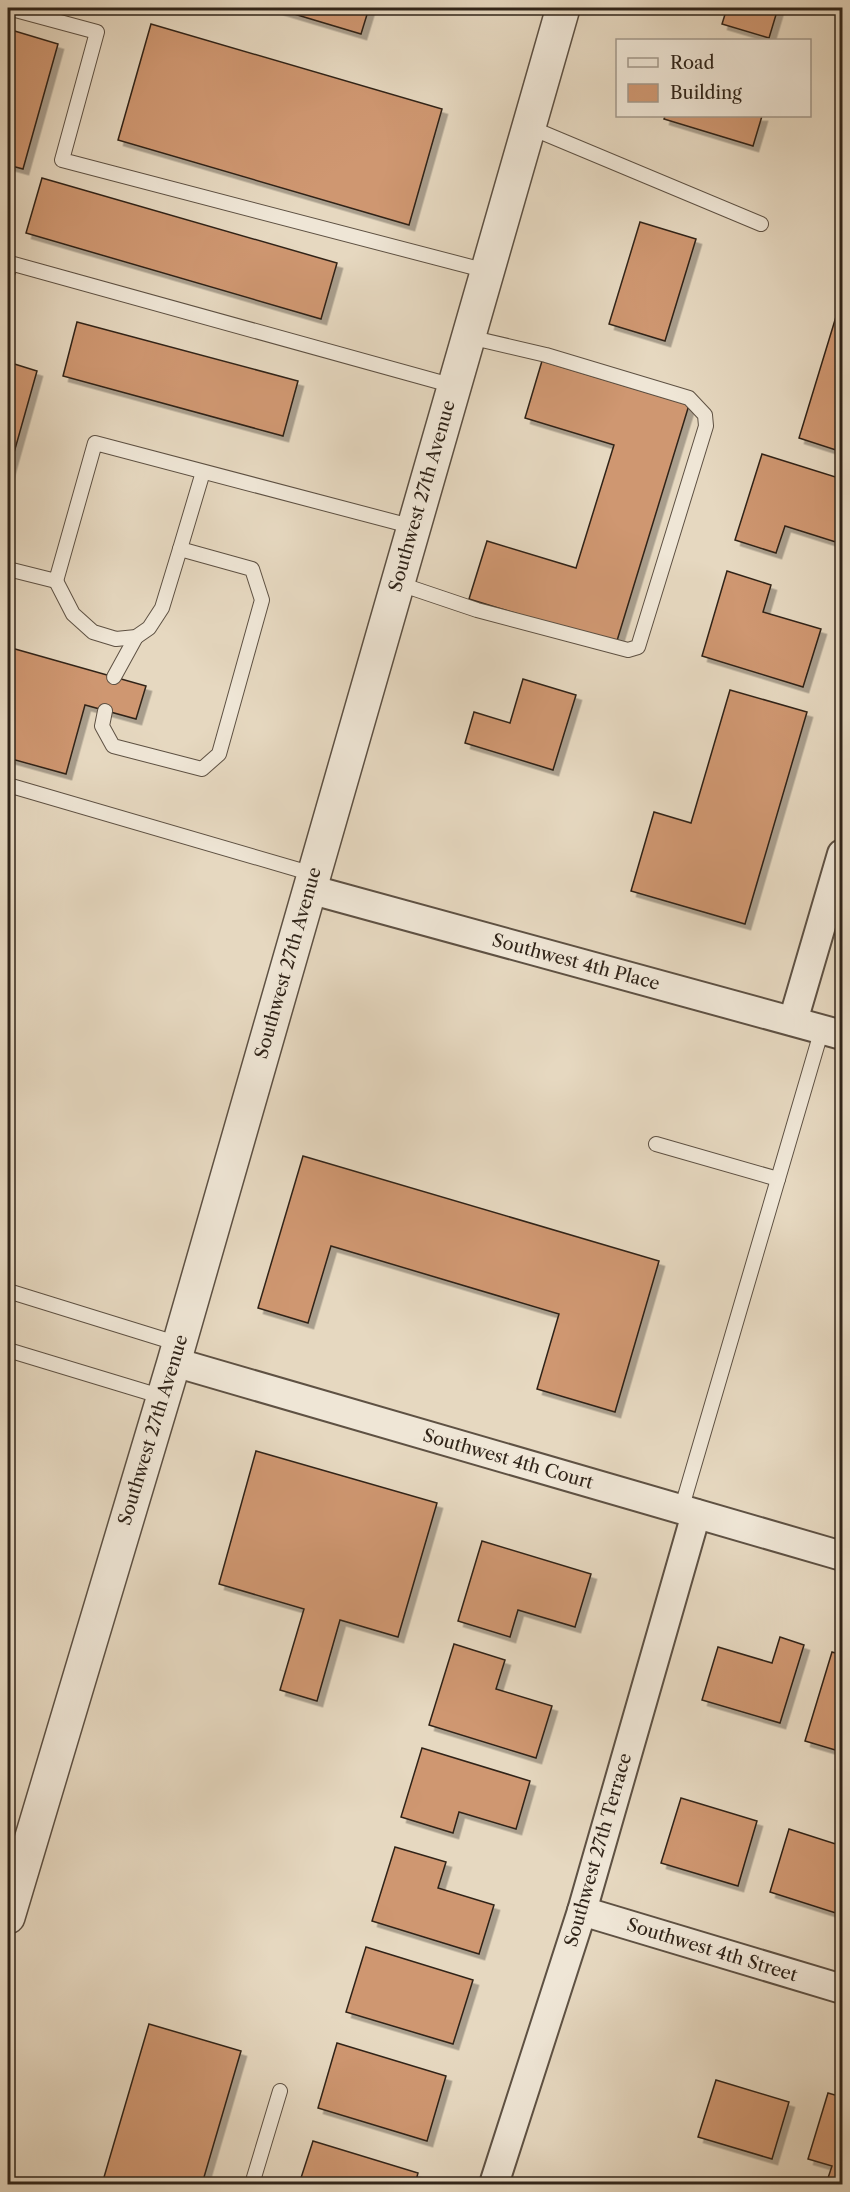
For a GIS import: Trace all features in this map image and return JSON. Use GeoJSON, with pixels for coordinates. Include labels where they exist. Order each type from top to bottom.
{"type":"FeatureCollection","features":[{"type":"Feature","properties":{"kind":"street","name":"Southwest 27th Avenue"},"geometry":{"type":"LineString","coordinates":[[8,1917],[176,1353],[563,8]]}},
{"type":"Feature","properties":{"kind":"street"},"geometry":{"type":"LineString","coordinates":[[793,1021],[843,854]]}},
{"type":"Feature","properties":{"kind":"street","name":"Southwest 4th Place"},"geometry":{"type":"LineString","coordinates":[[311,882],[832,1032]]}},
{"type":"Feature","properties":{"kind":"street","name":"Southwest 4th Court"},"geometry":{"type":"LineString","coordinates":[[176,1353],[689,1512],[843,1556]]}},
{"type":"Feature","properties":{"kind":"street","name":"Southwest 27th Terrace"},"geometry":{"type":"LineString","coordinates":[[494,2184],[582,1911],[689,1512]]}},
{"type":"Feature","properties":{"kind":"street","name":"Southwest 4th Street"},"geometry":{"type":"LineString","coordinates":[[582,1911],[843,1989]]}},
{"type":"Feature","properties":{"kind":"lane"},"geometry":{"type":"LineString","coordinates":[[8,8],[97,32],[62,160],[487,271]]}},
{"type":"Feature","properties":{"kind":"lane"},"geometry":{"type":"LineString","coordinates":[[529,127],[761,224]]}},
{"type":"Feature","properties":{"kind":"lane"},"geometry":{"type":"LineString","coordinates":[[8,272],[10,263],[454,386]]}},
{"type":"Feature","properties":{"kind":"lane"},"geometry":{"type":"LineString","coordinates":[[397,583],[499,615],[628,650],[638,647],[706,426],[705,415],[689,398],[546,355],[468,337]]}},
{"type":"Feature","properties":{"kind":"lane"},"geometry":{"type":"LineString","coordinates":[[136,638],[116,639],[93,632],[73,614],[56,581],[94,443],[414,526]]}},
{"type":"Feature","properties":{"kind":"lane"},"geometry":{"type":"LineString","coordinates":[[114,677],[136,638],[148,628],[162,608],[203,472]]}},
{"type":"Feature","properties":{"kind":"lane"},"geometry":{"type":"LineString","coordinates":[[105,711],[102,726],[112,746],[201,769],[219,754],[262,600],[252,569],[180,549]]}},
{"type":"Feature","properties":{"kind":"lane"},"geometry":{"type":"LineString","coordinates":[[8,569],[56,581]]}},
{"type":"Feature","properties":{"kind":"lane"},"geometry":{"type":"LineString","coordinates":[[8,785],[311,882]]}},
{"type":"Feature","properties":{"kind":"lane"},"geometry":{"type":"LineString","coordinates":[[689,1512],[778,1179],[832,1032]]}},
{"type":"Feature","properties":{"kind":"lane"},"geometry":{"type":"LineString","coordinates":[[656,1144],[778,1179]]}},
{"type":"Feature","properties":{"kind":"lane"},"geometry":{"type":"LineString","coordinates":[[8,1291],[176,1353]]}},
{"type":"Feature","properties":{"kind":"lane"},"geometry":{"type":"LineString","coordinates":[[8,1350],[163,1397]]}},
{"type":"Feature","properties":{"kind":"lane"},"geometry":{"type":"LineString","coordinates":[[252,2184],[280,2091]]}},
{"type":"Feature","properties":{"kind":"building"},"geometry":{"type":"Polygon","coordinates":[[[274,8],[369,8],[361,34],[274,8]]]}},
{"type":"Feature","properties":{"kind":"building"},"geometry":{"type":"Polygon","coordinates":[[[727,8],[778,8],[769,38],[722,24],[727,8]]]}},
{"type":"Feature","properties":{"kind":"building"},"geometry":{"type":"Polygon","coordinates":[[[151,24],[442,109],[409,225],[118,140],[151,24]]]}},
{"type":"Feature","properties":{"kind":"building"},"geometry":{"type":"Polygon","coordinates":[[[8,29],[58,44],[23,169],[8,165],[8,29]]]}},
{"type":"Feature","properties":{"kind":"building"},"geometry":{"type":"Polygon","coordinates":[[[665,117],[762,117],[753,146],[664,119],[665,117]]]}},
{"type":"Feature","properties":{"kind":"building"},"geometry":{"type":"Polygon","coordinates":[[[42,178],[337,263],[321,319],[26,233],[42,178]]]}},
{"type":"Feature","properties":{"kind":"building"},"geometry":{"type":"Polygon","coordinates":[[[640,222],[696,239],[665,341],[609,324],[640,222]]]}},
{"type":"Feature","properties":{"kind":"building"},"geometry":{"type":"Polygon","coordinates":[[[842,297],[842,452],[799,438],[842,297]]]}},
{"type":"Feature","properties":{"kind":"building"},"geometry":{"type":"Polygon","coordinates":[[[77,322],[298,381],[283,436],[63,376],[77,322]]]}},
{"type":"Feature","properties":{"kind":"building"},"geometry":{"type":"Polygon","coordinates":[[[542,361],[689,405],[616,644],[469,599],[487,541],[576,568],[614,445],[525,418],[542,361]]]}},
{"type":"Feature","properties":{"kind":"building"},"geometry":{"type":"Polygon","coordinates":[[[8,362],[37,371],[8,474],[8,362]]]}},
{"type":"Feature","properties":{"kind":"building"},"geometry":{"type":"Polygon","coordinates":[[[762,454],[842,479],[842,544],[785,526],[776,553],[735,540],[762,454]]]}},
{"type":"Feature","properties":{"kind":"building"},"geometry":{"type":"Polygon","coordinates":[[[727,571],[771,585],[763,612],[821,629],[803,687],[702,656],[727,571]]]}},
{"type":"Feature","properties":{"kind":"building"},"geometry":{"type":"Polygon","coordinates":[[[8,647],[146,686],[136,719],[85,705],[66,774],[8,758],[8,647]]]}},
{"type":"Feature","properties":{"kind":"building"},"geometry":{"type":"Polygon","coordinates":[[[523,679],[576,695],[553,770],[465,743],[474,712],[510,723],[523,679]]]}},
{"type":"Feature","properties":{"kind":"building"},"geometry":{"type":"Polygon","coordinates":[[[730,690],[807,712],[745,924],[631,891],[654,812],[691,823],[730,690]]]}},
{"type":"Feature","properties":{"kind":"building"},"geometry":{"type":"Polygon","coordinates":[[[303,1156],[659,1261],[615,1412],[537,1389],[559,1314],[331,1246],[308,1323],[258,1308],[303,1156]]]}},
{"type":"Feature","properties":{"kind":"building"},"geometry":{"type":"Polygon","coordinates":[[[256,1451],[437,1503],[398,1637],[340,1620],[317,1701],[280,1690],[304,1609],[219,1584],[256,1451]]]}},
{"type":"Feature","properties":{"kind":"building"},"geometry":{"type":"Polygon","coordinates":[[[482,1541],[591,1574],[575,1627],[518,1610],[510,1637],[458,1621],[482,1541]]]}},
{"type":"Feature","properties":{"kind":"building"},"geometry":{"type":"Polygon","coordinates":[[[780,1637],[804,1645],[780,1723],[702,1700],[718,1647],[772,1663],[780,1637]]]}},
{"type":"Feature","properties":{"kind":"building"},"geometry":{"type":"Polygon","coordinates":[[[454,1644],[505,1660],[496,1689],[552,1706],[536,1758],[429,1725],[454,1644]]]}},
{"type":"Feature","properties":{"kind":"building"},"geometry":{"type":"Polygon","coordinates":[[[832,1652],[842,1655],[842,1752],[805,1741],[832,1652]]]}},
{"type":"Feature","properties":{"kind":"building"},"geometry":{"type":"Polygon","coordinates":[[[422,1748],[530,1781],[516,1829],[459,1812],[453,1833],[401,1817],[422,1748]]]}},
{"type":"Feature","properties":{"kind":"building"},"geometry":{"type":"Polygon","coordinates":[[[681,1798],[757,1821],[738,1886],[661,1863],[681,1798]]]}},
{"type":"Feature","properties":{"kind":"building"},"geometry":{"type":"Polygon","coordinates":[[[789,1829],[842,1846],[842,1915],[770,1892],[789,1829]]]}},
{"type":"Feature","properties":{"kind":"building"},"geometry":{"type":"Polygon","coordinates":[[[395,1847],[446,1862],[438,1888],[494,1905],[479,1954],[372,1921],[395,1847]]]}},
{"type":"Feature","properties":{"kind":"building"},"geometry":{"type":"Polygon","coordinates":[[[366,1947],[473,1980],[453,2044],[346,2012],[366,1947]]]}},
{"type":"Feature","properties":{"kind":"building"},"geometry":{"type":"Polygon","coordinates":[[[149,2024],[241,2051],[202,2184],[102,2184],[149,2024]]]}},
{"type":"Feature","properties":{"kind":"building"},"geometry":{"type":"Polygon","coordinates":[[[337,2043],[446,2076],[427,2141],[318,2108],[337,2043]]]}},
{"type":"Feature","properties":{"kind":"building"},"geometry":{"type":"Polygon","coordinates":[[[716,2080],[789,2102],[772,2159],[698,2137],[716,2080]]]}},
{"type":"Feature","properties":{"kind":"building"},"geometry":{"type":"Polygon","coordinates":[[[828,2093],[842,2097],[842,2184],[826,2184],[832,2166],[808,2159],[828,2093]]]}},
{"type":"Feature","properties":{"kind":"building"},"geometry":{"type":"Polygon","coordinates":[[[313,2141],[418,2173],[415,2184],[299,2184],[313,2141]]]}}]}
